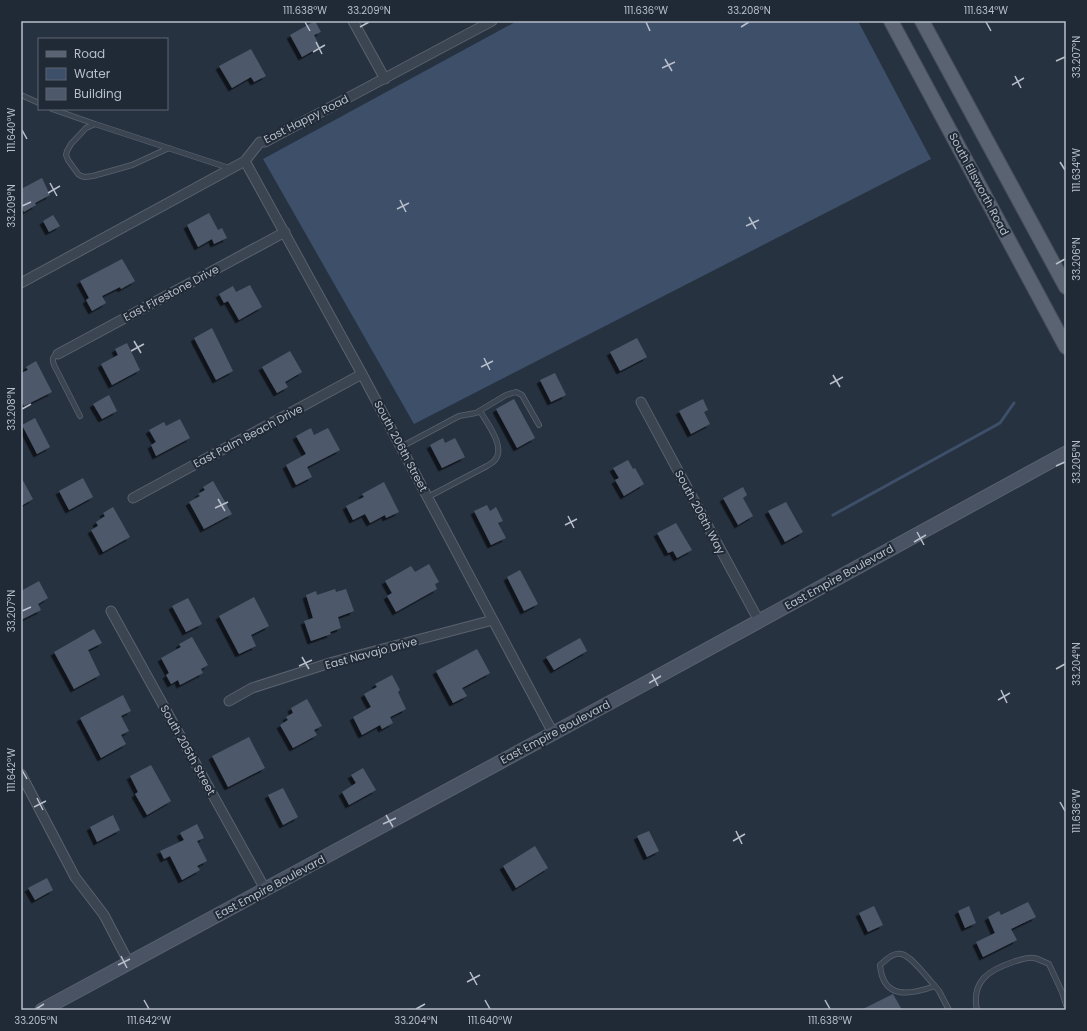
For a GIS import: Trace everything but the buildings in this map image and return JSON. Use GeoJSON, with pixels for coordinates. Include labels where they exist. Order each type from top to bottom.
{"type":"FeatureCollection","features":[{"type":"Feature","properties":{"kind":"main road","name":"South Ellsworth Road"},"geometry":{"type":"LineString","coordinates":[[891,21],[1066,347]]}},
{"type":"Feature","properties":{"kind":"main road"},"geometry":{"type":"LineString","coordinates":[[922,21],[1066,287]]}},
{"type":"Feature","properties":{"kind":"main road","name":"East Empire Boulevard"},"geometry":{"type":"LineString","coordinates":[[42,1010],[1066,453]]}},
{"type":"Feature","properties":{"kind":"street"},"geometry":{"type":"LineString","coordinates":[[353,21],[385,79]]}},
{"type":"Feature","properties":{"kind":"street","name":"East Happy Road"},"geometry":{"type":"LineString","coordinates":[[21,283],[245,161],[260,142],[264,142],[385,79],[492,21]]}},
{"type":"Feature","properties":{"kind":"street","name":"South 206th Street"},"geometry":{"type":"LineString","coordinates":[[245,161],[362,374],[553,733]]}},
{"type":"Feature","properties":{"kind":"street","name":"East Firestone Drive"},"geometry":{"type":"LineString","coordinates":[[58,354],[285,232]]}},
{"type":"Feature","properties":{"kind":"street","name":"East Palm Beach Drive"},"geometry":{"type":"LineString","coordinates":[[133,498],[362,374]]}},
{"type":"Feature","properties":{"kind":"street","name":"South 206th Way"},"geometry":{"type":"LineString","coordinates":[[641,402],[759,621]]}},
{"type":"Feature","properties":{"kind":"street","name":"South 205th Street"},"geometry":{"type":"LineString","coordinates":[[112,611],[265,889]]}},
{"type":"Feature","properties":{"kind":"street","name":"East Navajo Drive"},"geometry":{"type":"LineString","coordinates":[[229,701],[252,688],[333,662],[493,620]]}},
{"type":"Feature","properties":{"kind":"street"},"geometry":{"type":"LineString","coordinates":[[21,774],[75,877],[104,915],[129,963]]}},
{"type":"Feature","properties":{"kind":"lane"},"geometry":{"type":"LineString","coordinates":[[21,95],[38,103]]}},
{"type":"Feature","properties":{"kind":"lane"},"geometry":{"type":"LineString","coordinates":[[55,110],[231,169]]}},
{"type":"Feature","properties":{"kind":"lane"},"geometry":{"type":"LineString","coordinates":[[96,124],[86,128],[71,144],[67,151],[66,155],[68,160],[81,176],[93,176],[132,165],[169,148]]}},
{"type":"Feature","properties":{"kind":"lane"},"geometry":{"type":"LineString","coordinates":[[58,354],[54,356],[52,360],[80,416]]}},
{"type":"Feature","properties":{"kind":"lane"},"geometry":{"type":"LineString","coordinates":[[401,447],[458,416],[466,414],[471,415],[506,395],[516,392],[522,394],[538,425]]}},
{"type":"Feature","properties":{"kind":"lane"},"geometry":{"type":"LineString","coordinates":[[428,497],[496,460],[498,444],[480,411]]}},
{"type":"Feature","properties":{"kind":"lane"},"geometry":{"type":"LineString","coordinates":[[935,986],[910,993],[896,991],[886,985],[881,976],[880,965],[890,956],[901,954],[908,957],[935,986],[939,991],[949,1010]]}},
{"type":"Feature","properties":{"kind":"lane"},"geometry":{"type":"LineString","coordinates":[[977,1010],[975,993],[987,975],[998,967],[1019,960],[1034,958],[1049,964],[1062,992],[1066,1005]]}},
{"type":"Feature","properties":{"kind":"water"},"geometry":{"type":"Polygon","coordinates":[[[517,21],[858,21],[931,159],[414,424],[263,159],[517,21]]]}},
{"type":"Feature","properties":{"kind":"waterway"},"geometry":{"type":"LineString","coordinates":[[833,515],[1000,423],[1014,403]]}}]}
